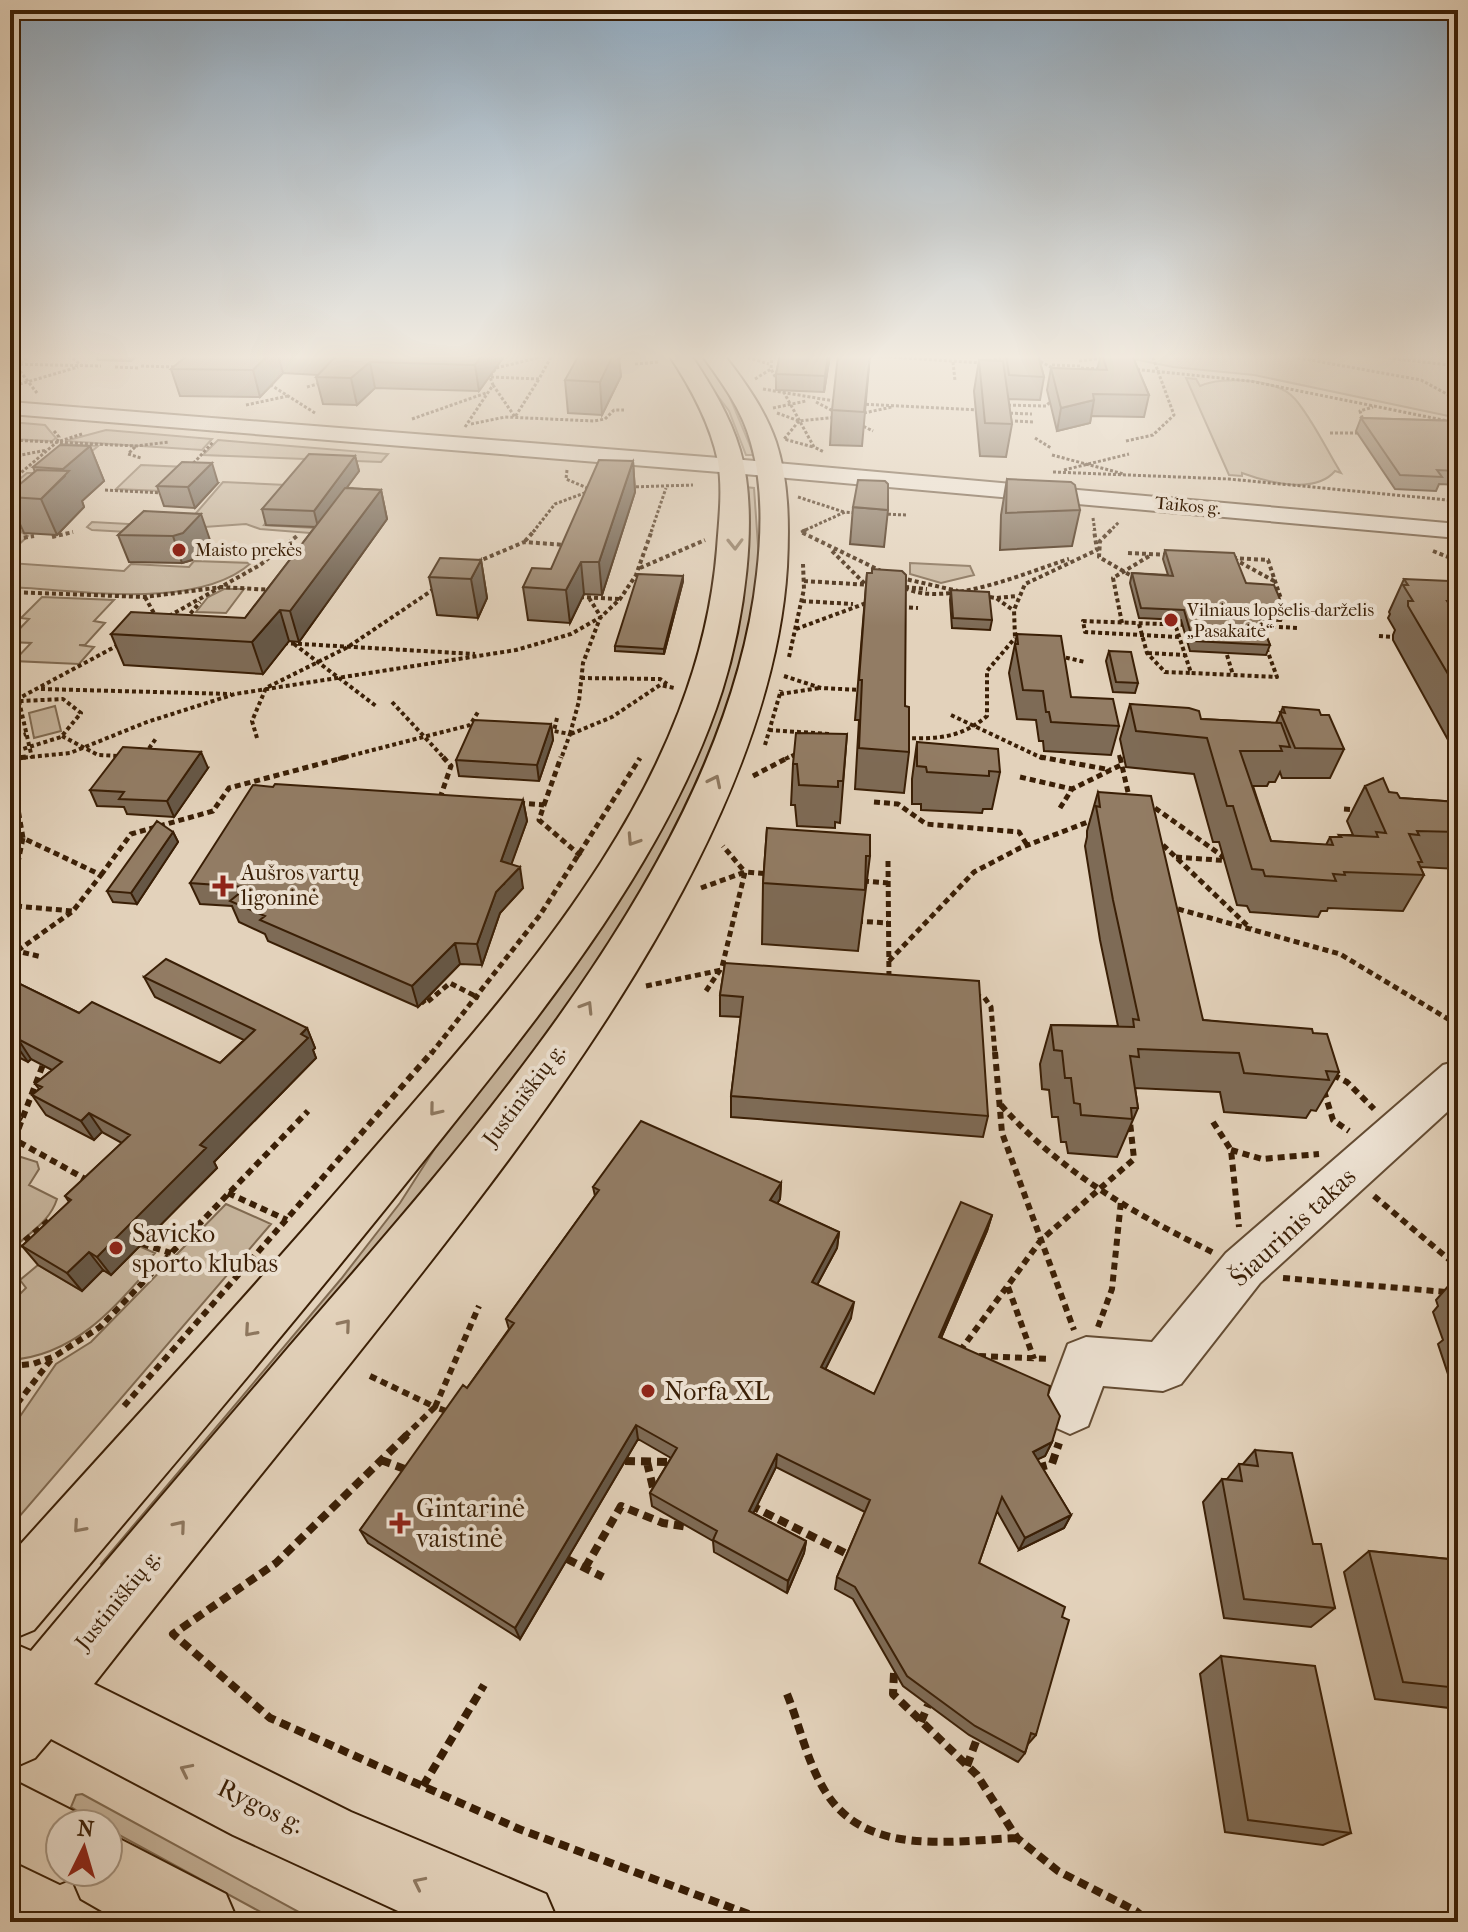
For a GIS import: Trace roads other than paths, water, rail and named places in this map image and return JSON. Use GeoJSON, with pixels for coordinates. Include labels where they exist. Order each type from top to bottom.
{"type":"FeatureCollection","features":[{"type":"Feature","properties":{"kind":"main road","name":"Justiniškių g."},"geometry":{"type":"LineString","coordinates":[[746,445],[785,479]]}},
{"type":"Feature","properties":{"kind":"main road","name":"Justiniškių g."},"geometry":{"type":"LineString","coordinates":[[20,1701],[383,1280],[571,1031],[653,901],[723,766],[749,697],[762,649],[785,479],[768,445]]}},
{"type":"Feature","properties":{"kind":"main road","name":"Justiniškių g."},"geometry":{"type":"LineString","coordinates":[[10,1606],[319,1251],[485,1050],[561,948],[638,833],[678,755],[709,676],[729,607],[736,554],[785,479]]}},
{"type":"Feature","properties":{"kind":"main road","name":"Rygos g."},"geometry":{"type":"LineString","coordinates":[[20,1701],[104,1730],[431,1889],[518,1922]]}},
{"type":"Feature","properties":{"kind":"main road"},"geometry":{"type":"LineString","coordinates":[[10,1817],[44,1836]]}},
{"type":"Feature","properties":{"kind":"main road"},"geometry":{"type":"LineString","coordinates":[[124,1881],[198,1922]]}},
{"type":"Feature","properties":{"kind":"street","name":"Taikos g."},"geometry":{"type":"LineString","coordinates":[[416,445],[785,479],[1458,531]]}},
{"type":"Feature","properties":{"kind":"street","name":"Šiaurinis takas"},"geometry":{"type":"LineString","coordinates":[[1070,1408],[1086,1361],[1163,1367],[1241,1271],[1458,1077]]}},
{"type":"Feature","properties":{"kind":"place","name":"Maisto prekės"},"geometry":{"type":"Point","coordinates":[179,550]}},
{"type":"Feature","properties":{"kind":"place","name":"Vilniaus lopšelis-darželis „Pasakaitė“"},"geometry":{"type":"Point","coordinates":[1171,620]}},
{"type":"Feature","properties":{"kind":"place","name":"Aušros vartų ligoninė"},"geometry":{"type":"Point","coordinates":[223,886]}},
{"type":"Feature","properties":{"kind":"place","name":"Savicko sporto klubas"},"geometry":{"type":"Point","coordinates":[116,1248]}},
{"type":"Feature","properties":{"kind":"place","name":"Norfa XL"},"geometry":{"type":"Point","coordinates":[648,1391]}},
{"type":"Feature","properties":{"kind":"place","name":"Gintarinė vaistinė"},"geometry":{"type":"Point","coordinates":[400,1523]}}]}
